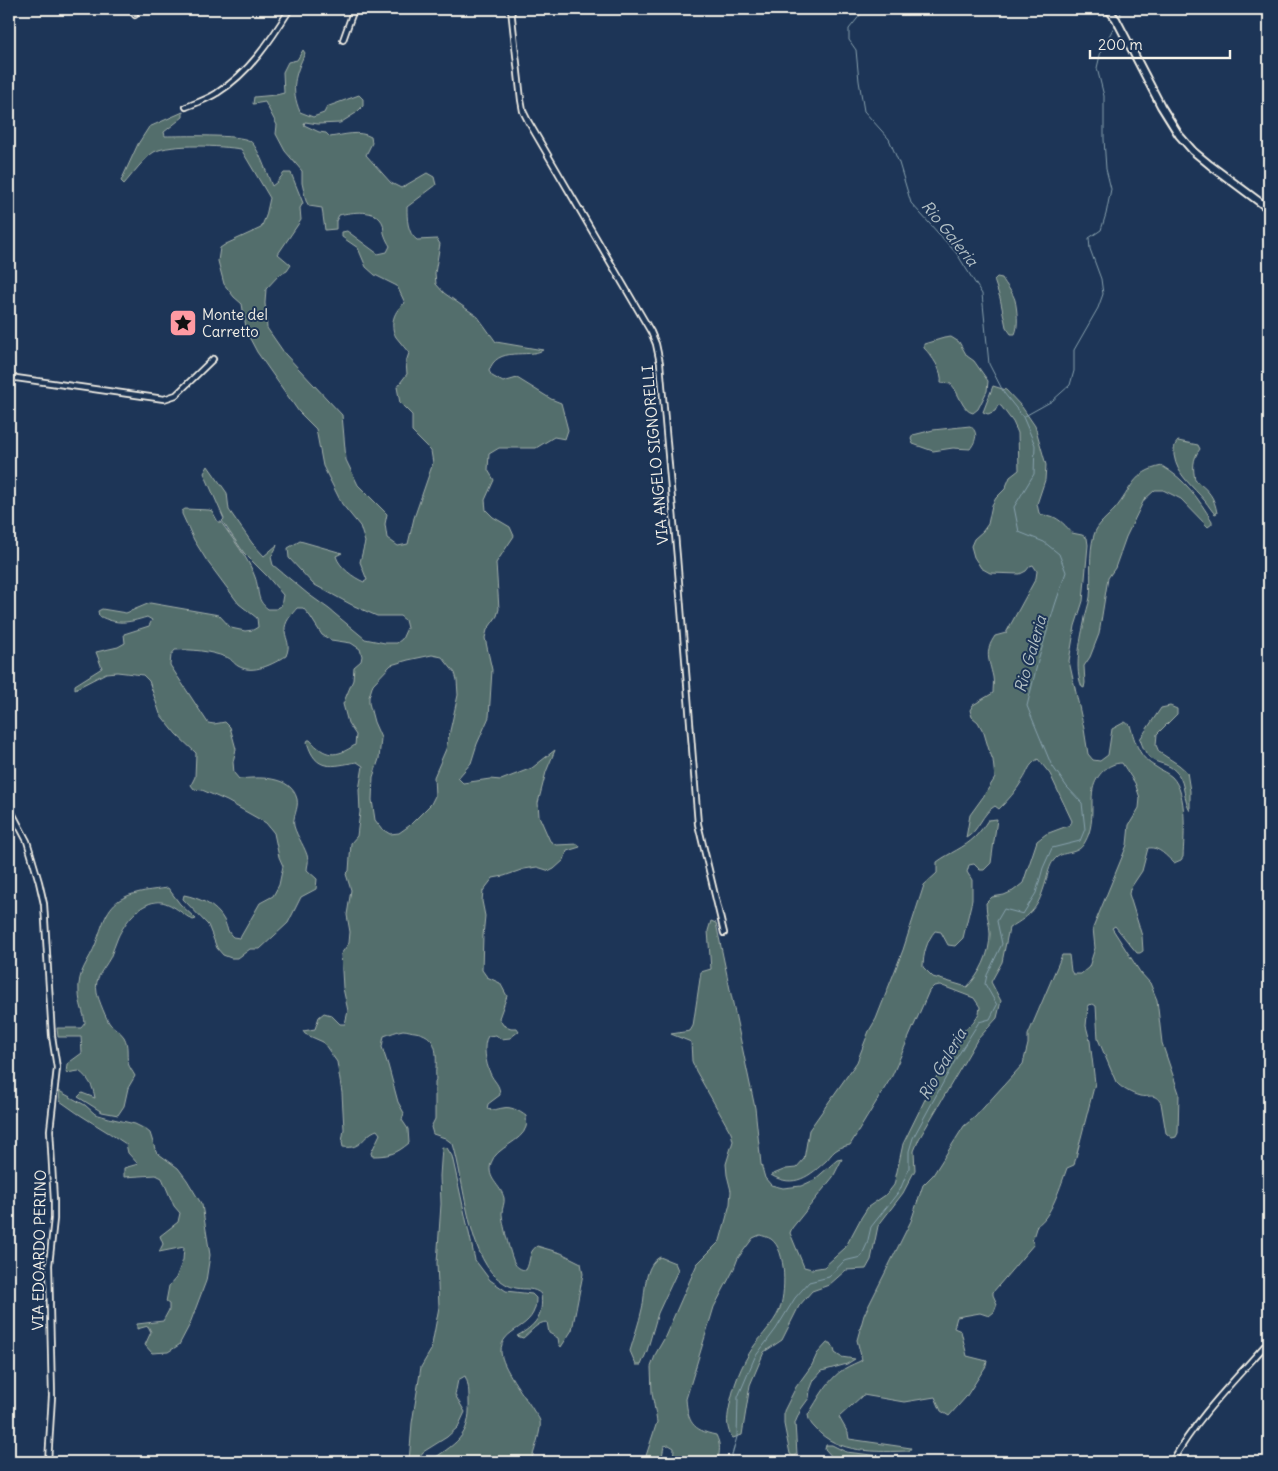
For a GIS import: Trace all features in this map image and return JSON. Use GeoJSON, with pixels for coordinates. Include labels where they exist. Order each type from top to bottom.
{"type":"FeatureCollection","features":[{"type":"Feature","properties":{"kind":"main road"},"geometry":{"type":"LineString","coordinates":[[882,9],[917,9]]}},
{"type":"Feature","properties":{"kind":"main road"},"geometry":{"type":"LineString","coordinates":[[1108,9],[1118,22],[1161,106],[1179,135],[1193,151],[1210,165],[1269,209]]}},
{"type":"Feature","properties":{"kind":"street"},"geometry":{"type":"LineString","coordinates":[[130,9],[136,15]]}},
{"type":"Feature","properties":{"kind":"street"},"geometry":{"type":"LineString","coordinates":[[186,107],[216,93],[245,71],[279,28],[290,9]]}},
{"type":"Feature","properties":{"kind":"street"},"geometry":{"type":"LineString","coordinates":[[343,40],[354,9]]}},
{"type":"Feature","properties":{"kind":"street","name":"VIA ANGELO SIGNORELLI"},"geometry":{"type":"LineString","coordinates":[[511,9],[523,111],[651,332],[656,344],[676,543],[698,824],[724,933]]}},
{"type":"Feature","properties":{"kind":"street"},"geometry":{"type":"LineString","coordinates":[[9,377],[164,399],[176,395],[213,359]]}},
{"type":"Feature","properties":{"kind":"street","name":"VIA EDOARDO PERINO"},"geometry":{"type":"LineString","coordinates":[[9,807],[27,841],[40,882],[44,904],[52,1036],[57,1068],[50,1130],[54,1219],[49,1265],[52,1396],[48,1462]]}},
{"type":"Feature","properties":{"kind":"street"},"geometry":{"type":"LineString","coordinates":[[1172,1462],[1183,1443],[1199,1422],[1269,1341]]}},
{"type":"Feature","properties":{"kind":"street"},"geometry":{"type":"LineString","coordinates":[[1267,1462],[1269,1458]]}},
{"type":"Feature","properties":{"kind":"green space"},"geometry":{"type":"Polygon","coordinates":[[[303,50],[305,53],[295,82],[295,96],[300,112],[313,117],[324,113],[329,106],[359,95],[363,99],[363,106],[340,123],[318,124],[305,122],[304,125],[326,133],[330,137],[356,133],[371,137],[372,143],[366,155],[391,183],[401,188],[427,173],[434,177],[436,185],[407,207],[407,211],[408,225],[411,233],[417,240],[437,239],[440,244],[435,273],[436,284],[444,293],[478,317],[496,342],[543,350],[506,355],[493,363],[489,371],[492,376],[503,382],[517,378],[561,403],[568,430],[565,439],[554,437],[536,448],[499,448],[489,454],[488,470],[494,480],[485,500],[486,510],[493,517],[510,527],[514,536],[496,563],[499,609],[497,616],[487,630],[485,638],[492,670],[489,717],[471,763],[458,778],[463,783],[490,779],[501,780],[532,768],[555,750],[546,772],[538,803],[539,816],[550,841],[556,845],[578,844],[580,847],[567,851],[564,860],[550,871],[537,867],[493,878],[483,891],[482,901],[485,916],[482,970],[487,977],[500,983],[507,996],[499,1018],[503,1025],[517,1028],[519,1031],[510,1038],[501,1039],[496,1035],[488,1036],[486,1040],[485,1054],[487,1064],[499,1088],[500,1095],[488,1104],[487,1109],[515,1109],[526,1116],[524,1132],[494,1157],[490,1169],[492,1178],[504,1198],[503,1223],[510,1252],[517,1267],[526,1270],[531,1254],[537,1246],[561,1253],[581,1263],[583,1274],[572,1330],[561,1347],[558,1338],[549,1333],[547,1322],[537,1325],[523,1338],[517,1336],[537,1320],[542,1302],[541,1294],[535,1290],[519,1289],[503,1282],[487,1266],[479,1251],[468,1215],[453,1144],[445,1138],[433,1134],[431,1127],[435,1119],[436,1061],[434,1044],[431,1040],[422,1034],[405,1030],[384,1036],[382,1047],[398,1102],[404,1113],[402,1120],[408,1129],[409,1143],[392,1154],[372,1156],[371,1153],[380,1134],[377,1130],[355,1146],[343,1147],[342,1093],[337,1062],[323,1042],[305,1034],[303,1031],[315,1029],[319,1017],[324,1013],[331,1015],[340,1024],[345,1024],[348,1011],[343,988],[341,954],[349,943],[350,932],[347,915],[351,890],[346,874],[349,871],[351,843],[357,836],[360,812],[359,790],[363,766],[357,762],[333,766],[320,763],[315,759],[307,742],[310,740],[321,750],[331,754],[342,752],[355,745],[356,735],[348,723],[343,704],[353,680],[354,667],[361,661],[360,649],[351,643],[331,640],[322,635],[303,608],[297,608],[286,624],[285,631],[288,645],[286,656],[269,665],[256,669],[244,668],[228,658],[194,650],[175,650],[171,655],[170,665],[208,723],[225,722],[230,727],[236,749],[233,762],[234,773],[239,779],[273,779],[288,785],[294,791],[297,803],[294,826],[307,855],[307,870],[317,879],[316,889],[301,897],[288,923],[260,949],[250,949],[238,958],[223,955],[217,948],[208,925],[183,899],[184,895],[201,900],[212,906],[221,915],[231,935],[240,938],[260,903],[273,896],[279,885],[283,866],[274,833],[266,823],[227,801],[202,790],[194,789],[191,785],[195,777],[196,753],[176,734],[160,714],[149,681],[143,675],[117,672],[106,673],[75,689],[75,685],[102,668],[96,652],[118,647],[125,643],[124,634],[149,626],[152,620],[147,617],[128,622],[112,621],[99,616],[98,611],[102,609],[126,613],[150,603],[219,615],[231,628],[245,631],[258,627],[257,618],[239,604],[194,540],[182,514],[182,511],[185,509],[212,511],[249,563],[255,577],[261,602],[268,609],[276,609],[281,606],[283,595],[244,553],[222,521],[224,519],[204,473],[208,466],[227,493],[229,510],[252,543],[264,556],[277,545],[271,557],[273,565],[308,594],[365,639],[397,643],[402,639],[407,628],[405,620],[400,616],[377,616],[313,584],[289,558],[288,548],[300,541],[342,553],[336,556],[344,568],[360,580],[364,582],[367,580],[360,562],[365,542],[360,526],[342,504],[323,466],[316,429],[299,412],[257,352],[247,333],[242,304],[224,284],[218,261],[220,248],[261,228],[270,198],[241,149],[197,146],[162,149],[146,158],[124,184],[121,181],[138,144],[149,127],[183,112],[183,117],[164,132],[165,136],[209,136],[244,139],[250,141],[256,149],[272,186],[284,173],[291,173],[303,203],[300,208],[301,220],[278,254],[291,265],[287,271],[279,275],[266,289],[267,328],[285,354],[342,415],[346,460],[358,485],[387,514],[385,524],[387,538],[398,546],[408,544],[414,518],[433,463],[431,451],[412,432],[412,415],[400,403],[397,387],[407,374],[406,362],[409,353],[396,337],[393,323],[395,314],[405,303],[397,286],[375,275],[366,267],[358,248],[342,237],[342,232],[347,231],[378,254],[387,252],[390,246],[384,234],[383,224],[380,219],[370,213],[351,213],[339,215],[336,221],[336,229],[325,230],[322,208],[309,206],[306,201],[302,183],[302,171],[285,151],[276,134],[277,125],[265,102],[253,104],[254,97],[284,93],[283,72],[288,62],[297,60],[303,50]],[[432,655],[391,665],[373,684],[369,697],[374,722],[381,738],[379,759],[373,777],[372,800],[375,820],[382,829],[390,834],[399,833],[409,826],[431,804],[435,796],[434,777],[446,749],[458,695],[455,673],[442,657],[432,655]]]}},
{"type":"Feature","properties":{"kind":"green space"},"geometry":{"type":"Polygon","coordinates":[[[997,277],[1002,278],[1015,300],[1017,322],[1015,334],[1011,334],[1006,327],[994,280],[997,277]]]}},
{"type":"Feature","properties":{"kind":"green space"},"geometry":{"type":"Polygon","coordinates":[[[951,337],[959,342],[967,356],[974,361],[988,381],[987,391],[978,409],[973,413],[966,409],[951,384],[941,383],[939,369],[924,348],[924,344],[951,337]]]}},
{"type":"Feature","properties":{"kind":"green space"},"geometry":{"type":"Polygon","coordinates":[[[993,386],[1006,390],[1022,407],[1035,426],[1046,465],[1045,480],[1037,504],[1039,513],[1054,517],[1072,533],[1087,538],[1083,601],[1075,626],[1069,661],[1088,754],[1093,760],[1100,761],[1108,755],[1112,729],[1125,722],[1130,725],[1136,743],[1145,759],[1169,774],[1181,793],[1184,815],[1183,857],[1174,863],[1159,850],[1148,848],[1142,871],[1130,889],[1129,894],[1142,936],[1143,951],[1137,953],[1115,926],[1112,928],[1140,972],[1150,983],[1157,1000],[1162,1043],[1179,1093],[1178,1133],[1176,1137],[1172,1138],[1166,1133],[1161,1103],[1156,1098],[1134,1094],[1116,1082],[1098,1039],[1096,1006],[1093,1004],[1088,1005],[1086,1026],[1090,1041],[1095,1083],[1074,1165],[1067,1168],[1051,1208],[1042,1222],[1037,1225],[1032,1241],[1034,1244],[993,1292],[997,1304],[994,1312],[989,1316],[980,1313],[957,1317],[954,1328],[961,1331],[967,1356],[987,1361],[986,1366],[966,1397],[949,1416],[941,1411],[935,1397],[904,1402],[863,1395],[839,1417],[848,1433],[849,1439],[911,1448],[909,1451],[871,1451],[846,1447],[824,1436],[812,1425],[808,1415],[828,1384],[838,1373],[862,1360],[857,1340],[864,1315],[911,1221],[923,1185],[933,1175],[964,1126],[975,1117],[1023,1064],[1028,1044],[1028,1035],[1062,955],[1069,955],[1073,974],[1081,974],[1089,967],[1095,948],[1093,928],[1127,845],[1129,825],[1139,808],[1140,798],[1135,783],[1122,763],[1107,768],[1097,779],[1092,795],[1089,833],[1082,847],[1054,860],[1034,909],[1024,919],[1009,928],[1002,962],[991,982],[1001,1001],[997,1018],[977,1040],[919,1139],[914,1151],[915,1170],[903,1193],[878,1226],[871,1260],[866,1269],[846,1270],[829,1285],[812,1291],[799,1306],[782,1340],[764,1352],[750,1385],[742,1435],[733,1438],[728,1428],[728,1413],[735,1384],[749,1353],[777,1316],[783,1295],[784,1273],[780,1253],[776,1245],[767,1237],[760,1235],[753,1238],[738,1258],[714,1307],[686,1399],[688,1414],[693,1424],[701,1430],[716,1435],[720,1448],[717,1462],[673,1462],[674,1448],[669,1445],[664,1446],[661,1462],[644,1462],[657,1422],[652,1393],[651,1367],[697,1264],[720,1241],[730,1204],[731,1191],[726,1164],[733,1141],[731,1133],[696,1071],[692,1061],[691,1042],[671,1034],[690,1031],[693,1026],[701,972],[711,969],[708,931],[711,921],[716,923],[755,1108],[761,1164],[765,1178],[771,1185],[783,1188],[801,1186],[814,1180],[837,1160],[842,1159],[833,1177],[790,1233],[804,1267],[812,1269],[824,1267],[845,1248],[868,1207],[887,1194],[894,1185],[903,1144],[935,1079],[965,1029],[974,1022],[979,1013],[980,1007],[974,998],[940,985],[934,986],[929,991],[892,1076],[850,1145],[837,1150],[814,1171],[801,1179],[787,1181],[771,1175],[786,1169],[796,1168],[804,1159],[809,1130],[857,1062],[903,950],[924,885],[937,873],[937,862],[971,841],[988,820],[997,819],[991,863],[984,870],[980,870],[974,864],[969,865],[967,872],[972,880],[972,900],[963,938],[955,946],[948,945],[941,932],[935,931],[928,943],[924,958],[923,967],[933,977],[967,987],[980,970],[990,941],[986,903],[992,897],[1013,891],[1023,883],[1037,841],[1046,834],[1070,825],[1072,821],[1050,774],[1038,759],[1030,766],[1020,785],[1006,802],[999,809],[995,806],[991,809],[966,838],[970,815],[995,778],[993,760],[984,733],[978,722],[972,717],[970,710],[973,705],[993,693],[993,679],[988,656],[989,647],[995,636],[1006,633],[1036,578],[1037,571],[1033,565],[1020,574],[990,573],[981,568],[974,557],[971,546],[974,539],[988,524],[992,505],[996,498],[1005,489],[1010,477],[1019,470],[1018,433],[1013,422],[1001,406],[998,405],[995,411],[988,414],[983,412],[993,386]]]}},
{"type":"Feature","properties":{"kind":"green space"},"geometry":{"type":"Polygon","coordinates":[[[970,426],[975,431],[976,437],[970,449],[953,448],[933,451],[913,444],[911,439],[913,435],[933,430],[970,426]]]}},
{"type":"Feature","properties":{"kind":"green space"},"geometry":{"type":"Polygon","coordinates":[[[1178,441],[1198,445],[1200,449],[1194,464],[1195,480],[1210,494],[1217,513],[1215,514],[1178,469],[1174,447],[1178,441]]]}},
{"type":"Feature","properties":{"kind":"green space"},"geometry":{"type":"Polygon","coordinates":[[[1162,466],[1178,477],[1191,490],[1212,521],[1212,524],[1208,527],[1181,499],[1163,490],[1155,490],[1144,500],[1126,537],[1115,568],[1108,578],[1099,634],[1090,657],[1084,666],[1084,688],[1082,687],[1078,672],[1078,655],[1090,597],[1091,550],[1095,531],[1121,502],[1138,477],[1144,472],[1162,466]]]}},
{"type":"Feature","properties":{"kind":"green space"},"geometry":{"type":"Polygon","coordinates":[[[1170,706],[1177,709],[1177,714],[1157,734],[1156,745],[1159,752],[1187,772],[1190,791],[1190,811],[1181,778],[1173,769],[1148,756],[1140,739],[1161,708],[1170,706]]]}},
{"type":"Feature","properties":{"kind":"green space"},"geometry":{"type":"Polygon","coordinates":[[[168,888],[180,904],[196,919],[193,920],[166,903],[156,902],[144,906],[125,925],[110,958],[98,978],[96,987],[101,1004],[110,1024],[124,1037],[128,1063],[135,1076],[128,1088],[124,1106],[118,1115],[102,1112],[78,1097],[82,1093],[95,1098],[92,1086],[85,1077],[79,1071],[66,1073],[67,1064],[82,1053],[81,1037],[58,1037],[57,1028],[81,1028],[85,1023],[79,997],[80,979],[105,918],[112,906],[133,894],[168,888]]]}},
{"type":"Feature","properties":{"kind":"green space"},"geometry":{"type":"Polygon","coordinates":[[[59,1091],[85,1105],[95,1114],[135,1124],[145,1129],[150,1133],[156,1152],[178,1168],[202,1205],[210,1255],[206,1281],[189,1326],[179,1345],[168,1352],[152,1353],[145,1345],[151,1332],[148,1326],[137,1329],[137,1324],[163,1321],[169,1310],[169,1304],[166,1302],[169,1286],[176,1278],[183,1260],[184,1247],[159,1252],[163,1244],[160,1236],[178,1222],[180,1213],[174,1206],[162,1178],[156,1175],[124,1177],[124,1168],[138,1164],[128,1153],[126,1144],[60,1101],[59,1091]]]}},
{"type":"Feature","properties":{"kind":"green space"},"geometry":{"type":"Polygon","coordinates":[[[442,1147],[447,1148],[452,1156],[475,1260],[490,1280],[506,1291],[532,1294],[536,1298],[535,1309],[531,1317],[506,1337],[502,1344],[501,1352],[509,1373],[540,1421],[539,1436],[531,1462],[429,1462],[453,1445],[464,1432],[469,1414],[468,1389],[465,1376],[458,1380],[455,1395],[465,1412],[458,1427],[447,1437],[423,1452],[416,1462],[409,1462],[412,1423],[421,1367],[431,1350],[439,1307],[437,1263],[442,1147]]]}},
{"type":"Feature","properties":{"kind":"green space"},"geometry":{"type":"Polygon","coordinates":[[[660,1257],[675,1263],[678,1270],[658,1313],[641,1365],[636,1365],[630,1351],[642,1309],[648,1273],[655,1261],[660,1257]]]}},
{"type":"Feature","properties":{"kind":"green space"},"geometry":{"type":"Polygon","coordinates":[[[827,1343],[831,1343],[835,1353],[841,1357],[855,1359],[847,1364],[822,1371],[814,1380],[809,1398],[801,1409],[795,1423],[797,1454],[793,1456],[790,1454],[784,1424],[784,1411],[796,1387],[812,1365],[817,1354],[827,1343]]]}},
{"type":"Feature","properties":{"kind":"green space"},"geometry":{"type":"Polygon","coordinates":[[[826,1445],[832,1445],[846,1452],[906,1459],[907,1462],[839,1462],[825,1449],[826,1445]]]}},
{"type":"Feature","properties":{"kind":"waterway","name":"Rio Galeria"},"geometry":{"type":"LineString","coordinates":[[730,1462],[737,1437],[738,1397],[755,1357],[776,1329],[795,1298],[809,1282],[829,1277],[844,1261],[861,1257],[867,1244],[871,1227],[900,1190],[909,1168],[909,1151],[913,1138],[957,1057],[979,1022],[990,1019],[997,1005],[985,984],[987,975],[1002,944],[997,921],[1004,909],[1023,914],[1036,893],[1043,868],[1052,848],[1080,841],[1085,829],[1082,803],[1067,787],[1051,764],[1027,706],[1038,661],[1066,572],[1059,554],[1044,542],[1019,532],[1014,507],[1034,474],[1035,445],[1023,417],[1004,393],[989,364],[982,294],[957,254],[911,203],[899,163],[889,139],[864,111],[856,50],[849,40],[849,29],[865,9]]}},
{"type":"Feature","properties":{"kind":"waterway"},"geometry":{"type":"LineString","coordinates":[[1119,20],[1121,16],[1120,9]]}},
{"type":"Feature","properties":{"kind":"waterway"},"geometry":{"type":"LineString","coordinates":[[1025,416],[1052,401],[1070,385],[1074,371],[1074,350],[1098,308],[1103,294],[1101,279],[1090,249],[1089,238],[1101,230],[1111,189],[1106,169],[1104,96],[1097,68],[1101,51],[1115,25]]}},
{"type":"Feature","properties":{"kind":"place","name":"Monte del Carretto"},"geometry":{"type":"Point","coordinates":[183,323]}}]}
